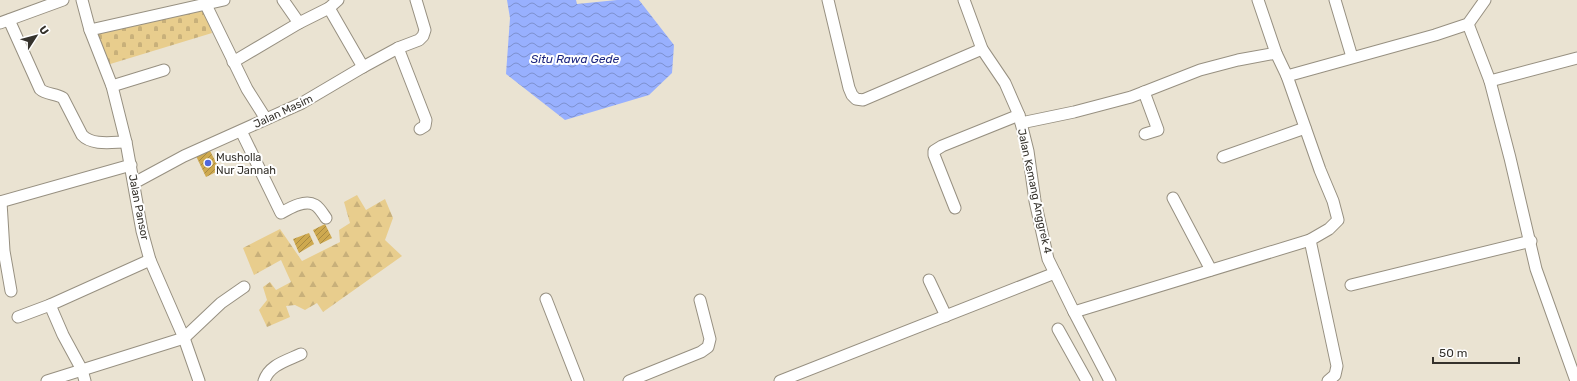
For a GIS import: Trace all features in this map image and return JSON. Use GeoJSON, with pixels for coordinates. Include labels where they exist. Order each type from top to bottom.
{"type":"FeatureCollection","features":[{"type":"Feature","properties":{"kind":"street"},"geometry":{"type":"LineString","coordinates":[[63,0],[4,22],[40,89],[46,93],[63,98],[82,135],[86,139],[93,142],[126,142]]}},
{"type":"Feature","properties":{"kind":"street","name":"Jalan Pansor"},"geometry":{"type":"LineString","coordinates":[[82,0],[90,30],[113,86],[131,165],[142,231],[150,260],[184,338],[199,381]]}},
{"type":"Feature","properties":{"kind":"street"},"geometry":{"type":"LineString","coordinates":[[90,30],[224,0]]}},
{"type":"Feature","properties":{"kind":"street"},"geometry":{"type":"LineString","coordinates":[[283,0],[299,23]]}},
{"type":"Feature","properties":{"kind":"street"},"geometry":{"type":"LineString","coordinates":[[234,62],[299,23],[329,8],[338,0]]}},
{"type":"Feature","properties":{"kind":"street","name":"Jalan Masim"},"geometry":{"type":"LineString","coordinates":[[134,183],[184,156],[302,104],[363,67],[398,48],[419,40],[423,36],[425,30],[416,0]]}},
{"type":"Feature","properties":{"kind":"street"},"geometry":{"type":"LineString","coordinates":[[828,0],[849,88],[852,95],[856,99],[863,100],[982,49]]}},
{"type":"Feature","properties":{"kind":"street","name":"Jalan Kemang Anggrek 4"},"geometry":{"type":"LineString","coordinates":[[964,0],[982,49],[1005,83],[1020,119],[1028,151],[1035,201],[1048,259],[1110,381]]}},
{"type":"Feature","properties":{"kind":"street"},"geometry":{"type":"LineString","coordinates":[[1074,312],[1310,240],[1330,229],[1338,220],[1333,201],[1276,53],[1258,0]]}},
{"type":"Feature","properties":{"kind":"street"},"geometry":{"type":"LineString","coordinates":[[1335,0],[1352,57]]}},
{"type":"Feature","properties":{"kind":"street"},"geometry":{"type":"LineString","coordinates":[[1473,0],[1477,10]]}},
{"type":"Feature","properties":{"kind":"street"},"geometry":{"type":"LineString","coordinates":[[1286,76],[1435,35],[1468,24],[1474,18],[1477,10],[1485,0]]}},
{"type":"Feature","properties":{"kind":"street"},"geometry":{"type":"LineString","coordinates":[[206,5],[247,89],[266,119]]}},
{"type":"Feature","properties":{"kind":"street"},"geometry":{"type":"LineString","coordinates":[[329,8],[363,67]]}},
{"type":"Feature","properties":{"kind":"street"},"geometry":{"type":"LineString","coordinates":[[1468,24],[1490,81],[1536,269],[1576,381]]}},
{"type":"Feature","properties":{"kind":"street"},"geometry":{"type":"LineString","coordinates":[[398,48],[427,123],[420,129]]}},
{"type":"Feature","properties":{"kind":"street"},"geometry":{"type":"LineString","coordinates":[[955,208],[934,155],[934,151],[942,146],[1020,119],[1074,112],[1131,97],[1200,70],[1238,60],[1276,53]]}},
{"type":"Feature","properties":{"kind":"street"},"geometry":{"type":"LineString","coordinates":[[1490,81],[1577,58]]}},
{"type":"Feature","properties":{"kind":"street"},"geometry":{"type":"LineString","coordinates":[[113,86],[164,70]]}},
{"type":"Feature","properties":{"kind":"street"},"geometry":{"type":"LineString","coordinates":[[1144,92],[1158,130],[1145,134]]}},
{"type":"Feature","properties":{"kind":"street"},"geometry":{"type":"LineString","coordinates":[[1223,157],[1305,128]]}},
{"type":"Feature","properties":{"kind":"street"},"geometry":{"type":"LineString","coordinates":[[240,131],[281,213],[293,206],[309,204],[318,208],[326,218]]}},
{"type":"Feature","properties":{"kind":"street"},"geometry":{"type":"LineString","coordinates":[[11,291],[4,250],[1,202],[131,165]]}},
{"type":"Feature","properties":{"kind":"street"},"geometry":{"type":"LineString","coordinates":[[1173,198],[1211,270]]}},
{"type":"Feature","properties":{"kind":"street"},"geometry":{"type":"LineString","coordinates":[[1310,240],[1336,366],[1335,375],[1328,381]]}},
{"type":"Feature","properties":{"kind":"street"},"geometry":{"type":"LineString","coordinates":[[1351,285],[1530,241]]}},
{"type":"Feature","properties":{"kind":"street"},"geometry":{"type":"LineString","coordinates":[[18,317],[50,306],[150,260]]}},
{"type":"Feature","properties":{"kind":"street"},"geometry":{"type":"LineString","coordinates":[[780,381],[1055,273]]}},
{"type":"Feature","properties":{"kind":"street"},"geometry":{"type":"LineString","coordinates":[[929,280],[946,316]]}},
{"type":"Feature","properties":{"kind":"street"},"geometry":{"type":"LineString","coordinates":[[47,381],[184,338],[221,304],[244,287]]}},
{"type":"Feature","properties":{"kind":"street"},"geometry":{"type":"LineString","coordinates":[[546,299],[578,381]]}},
{"type":"Feature","properties":{"kind":"street"},"geometry":{"type":"LineString","coordinates":[[630,381],[701,352],[708,347],[710,339],[700,300]]}},
{"type":"Feature","properties":{"kind":"street"},"geometry":{"type":"LineString","coordinates":[[50,306],[82,370],[85,381]]}},
{"type":"Feature","properties":{"kind":"street"},"geometry":{"type":"LineString","coordinates":[[1058,329],[1087,381]]}},
{"type":"Feature","properties":{"kind":"street"},"geometry":{"type":"LineString","coordinates":[[264,381],[267,373],[273,367],[301,354]]}},
{"type":"Feature","properties":{"kind":"green space"},"geometry":{"type":"Polygon","coordinates":[[[204,10],[212,33],[107,65],[94,32],[204,10]]]}},
{"type":"Feature","properties":{"kind":"green space"},"geometry":{"type":"Polygon","coordinates":[[[357,195],[366,210],[385,199],[393,218],[385,240],[402,256],[323,312],[317,303],[305,310],[295,305],[286,306],[290,317],[267,327],[259,310],[267,300],[263,287],[270,282],[276,290],[291,282],[281,260],[254,275],[243,248],[280,229],[302,261],[340,242],[339,230],[350,223],[344,202],[357,195]]]}},
{"type":"Feature","properties":{"kind":"water","name":"Situ Rawa Gede"},"geometry":{"type":"Polygon","coordinates":[[[507,0],[576,0],[577,4],[617,0],[639,0],[674,45],[672,73],[649,95],[565,120],[506,74],[510,18],[507,0]]]}},
{"type":"Feature","properties":{"kind":"building","name":"Musholla Nur Jannah"},"geometry":{"type":"Polygon","coordinates":[[[209,149],[220,170],[206,177],[196,156],[209,149]]]}},
{"type":"Feature","properties":{"kind":"building"},"geometry":{"type":"Polygon","coordinates":[[[325,224],[332,238],[320,244],[313,230],[325,224]]]}},
{"type":"Feature","properties":{"kind":"building"},"geometry":{"type":"Polygon","coordinates":[[[309,233],[314,244],[299,253],[293,239],[309,233]]]}},
{"type":"Feature","properties":{"kind":"place","name":"Musholla Nur Jannah"},"geometry":{"type":"Point","coordinates":[208,163]}}]}
